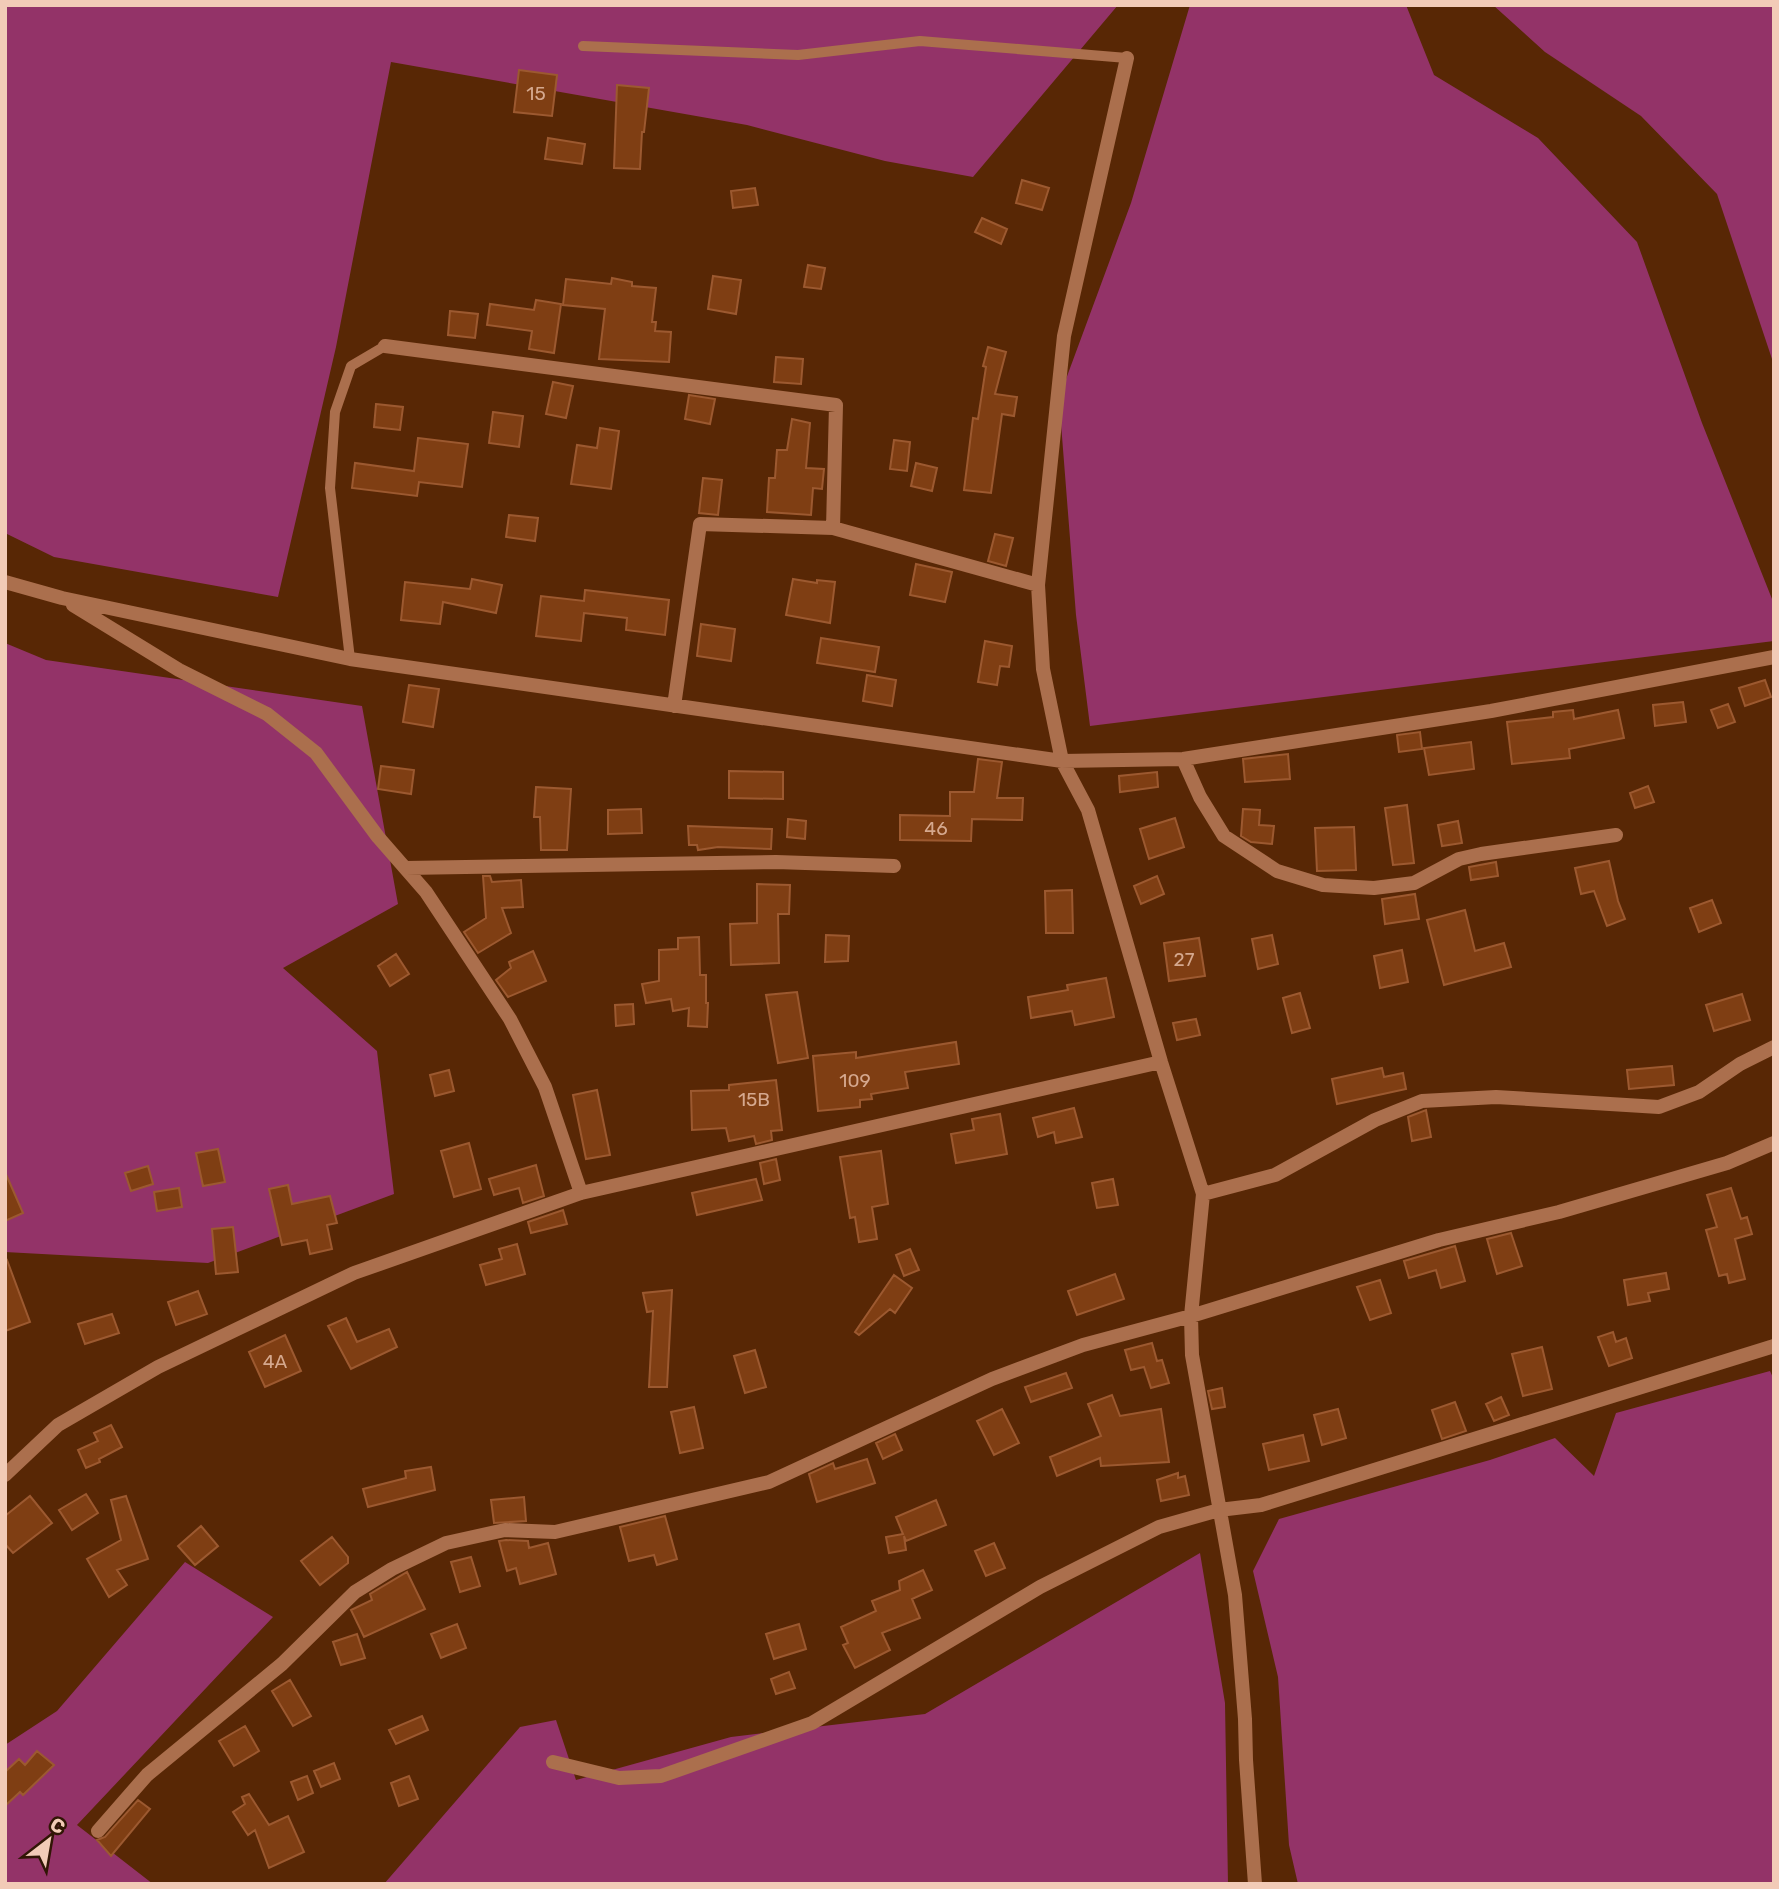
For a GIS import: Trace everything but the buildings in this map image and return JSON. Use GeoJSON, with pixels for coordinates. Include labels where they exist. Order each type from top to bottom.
{"type":"FeatureCollection","features":[{"type":"Feature","properties":{"kind":"street"},"geometry":{"type":"LineString","coordinates":[[1126,58],[1064,336],[1038,585],[1044,669],[1062,761],[1088,810],[1161,1062],[1203,1194],[1191,1316],[1192,1354],[1235,1595],[1255,1884]]}},
{"type":"Feature","properties":{"kind":"street"},"geometry":{"type":"LineString","coordinates":[[385,345],[836,405],[833,528]]}},
{"type":"Feature","properties":{"kind":"street"},"geometry":{"type":"LineString","coordinates":[[674,706],[700,524],[833,528],[1038,585]]}},
{"type":"Feature","properties":{"kind":"street"},"geometry":{"type":"LineString","coordinates":[[5,582],[62,598],[350,659],[1062,761],[1183,759],[1491,711],[1774,657]]}},
{"type":"Feature","properties":{"kind":"street"},"geometry":{"type":"LineString","coordinates":[[62,598],[179,670],[267,714],[316,753],[378,837],[426,892],[510,1019],[545,1087],[581,1193]]}},
{"type":"Feature","properties":{"kind":"street"},"geometry":{"type":"LineString","coordinates":[[1183,759],[1200,797],[1224,836],[1277,872],[1323,885],[1374,888],[1414,883],[1459,859],[1616,835]]}},
{"type":"Feature","properties":{"kind":"street"},"geometry":{"type":"LineString","coordinates":[[405,868],[776,862],[894,866]]}},
{"type":"Feature","properties":{"kind":"street"},"geometry":{"type":"LineString","coordinates":[[1203,1194],[1275,1175],[1375,1120],[1422,1101],[1496,1097],[1659,1107],[1699,1092],[1740,1064],[1774,1047]]}},
{"type":"Feature","properties":{"kind":"street"},"geometry":{"type":"LineString","coordinates":[[5,1475],[58,1425],[158,1367],[354,1273],[581,1193],[1161,1062]]}},
{"type":"Feature","properties":{"kind":"street"},"geometry":{"type":"LineString","coordinates":[[98,1831],[147,1774],[282,1664],[355,1592],[392,1569],[446,1543],[505,1530],[555,1532],[769,1482],[992,1379],[1083,1345],[1191,1316],[1439,1240],[1559,1212],[1714,1167],[1774,1143]]}},
{"type":"Feature","properties":{"kind":"street"},"geometry":{"type":"LineString","coordinates":[[553,1762],[620,1778],[661,1776],[812,1723],[1040,1587],[1159,1527],[1219,1510],[1261,1505],[1774,1346]]}},
{"type":"Feature","properties":{"kind":"lane"},"geometry":{"type":"LineString","coordinates":[[583,46],[798,55],[920,41],[1126,58]]}},
{"type":"Feature","properties":{"kind":"lane"},"geometry":{"type":"LineString","coordinates":[[350,659],[330,488],[335,412],[351,366],[385,345]]}},
{"type":"Feature","properties":{"kind":"shaded area"},"geometry":{"type":"Polygon","coordinates":[[[5,5],[1118,5],[973,177],[885,161],[747,125],[391,62],[336,347],[278,597],[54,557],[5,533],[5,5]]]}},
{"type":"Feature","properties":{"kind":"shaded area"},"geometry":{"type":"Polygon","coordinates":[[[1190,5],[1406,5],[1434,75],[1538,138],[1637,242],[1702,423],[1774,604],[1774,641],[1090,726],[1076,615],[1059,398],[1131,203],[1190,5]]]}},
{"type":"Feature","properties":{"kind":"shaded area"},"geometry":{"type":"Polygon","coordinates":[[[1493,5],[1774,5],[1774,365],[1717,194],[1641,116],[1545,52],[1493,5]]]}},
{"type":"Feature","properties":{"kind":"shaded area"},"geometry":{"type":"Polygon","coordinates":[[[5,643],[46,660],[362,706],[398,904],[283,968],[377,1051],[394,1194],[208,1263],[5,1252],[5,643]]]}},
{"type":"Feature","properties":{"kind":"shaded area"},"geometry":{"type":"Polygon","coordinates":[[[1770,1371],[1774,1380],[1774,1884],[1298,1884],[1289,1845],[1278,1677],[1253,1571],[1279,1519],[1490,1460],[1555,1438],[1594,1476],[1616,1413],[1770,1371]]]}},
{"type":"Feature","properties":{"kind":"shaded area"},"geometry":{"type":"Polygon","coordinates":[[[1200,1553],[1225,1703],[1228,1884],[384,1884],[520,1727],[556,1720],[576,1780],[731,1737],[925,1714],[1200,1553]]]}},
{"type":"Feature","properties":{"kind":"shaded area"},"geometry":{"type":"Polygon","coordinates":[[[185,1562],[273,1617],[77,1825],[153,1884],[5,1884],[5,1745],[57,1711],[185,1562]]]}}]}
